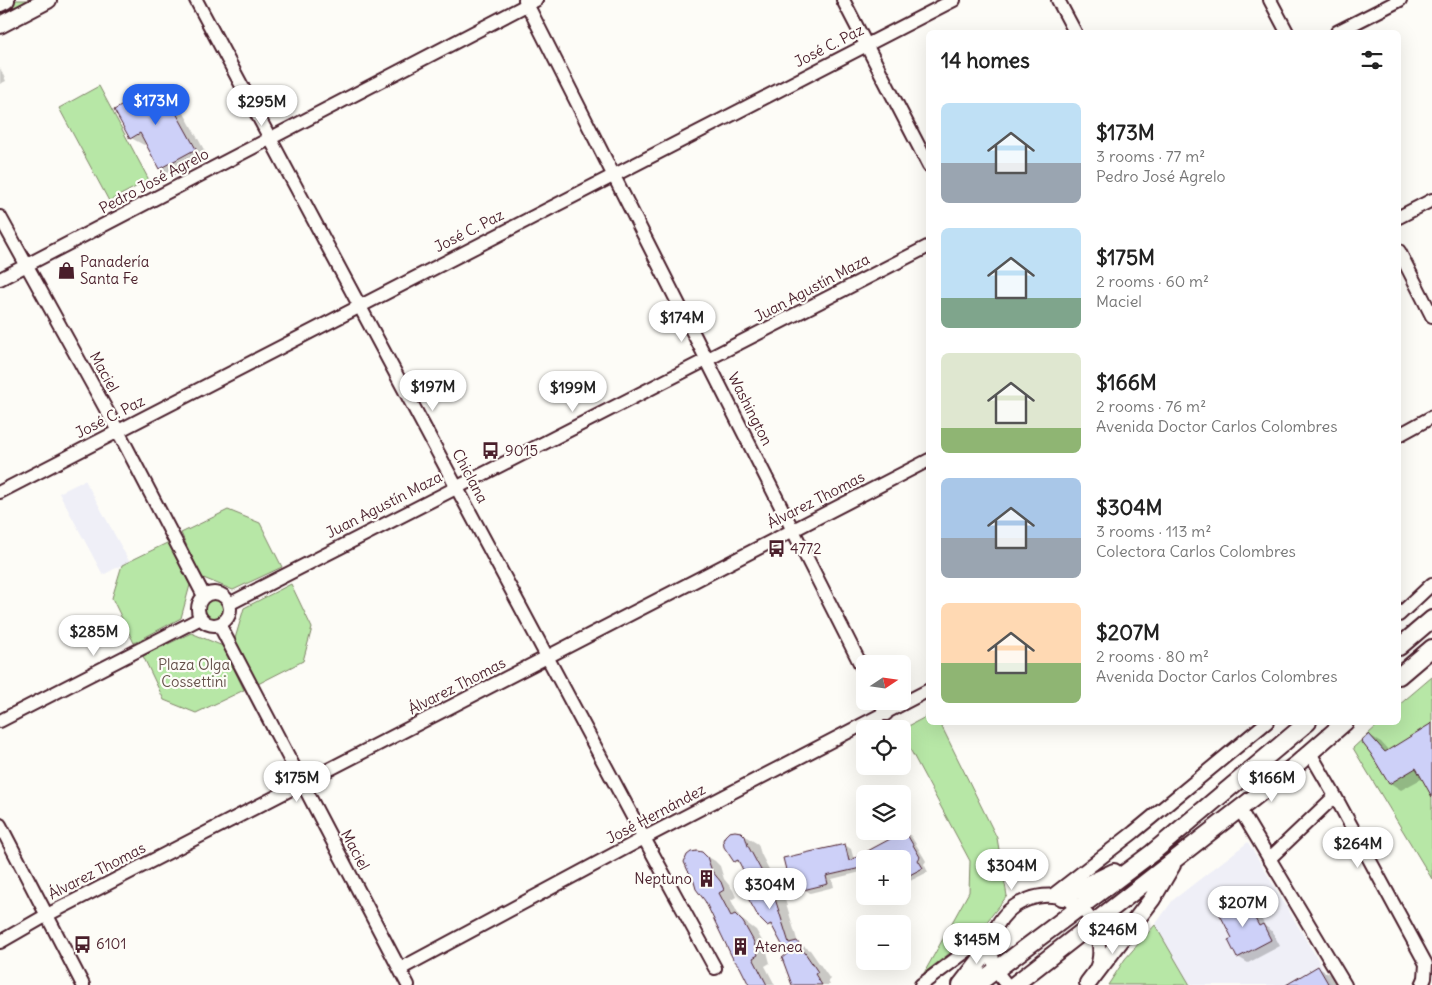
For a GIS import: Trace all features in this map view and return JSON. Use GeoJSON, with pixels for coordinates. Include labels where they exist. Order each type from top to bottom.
{"type":"FeatureCollection","features":[{"type":"Feature","properties":{"kind":"main road"},"geometry":{"type":"LineString","coordinates":[[0,3],[6,0]]}},
{"type":"Feature","properties":{"kind":"main road"},"geometry":{"type":"LineString","coordinates":[[0,25],[48,0]]}},
{"type":"Feature","properties":{"kind":"main road"},"geometry":{"type":"LineString","coordinates":[[1401,645],[1432,619]]}},
{"type":"Feature","properties":{"kind":"main road"},"geometry":{"type":"LineString","coordinates":[[1401,674],[1432,648]]}},
{"type":"Feature","properties":{"kind":"main road"},"geometry":{"type":"LineString","coordinates":[[976,985],[1152,853],[1304,725]]}},
{"type":"Feature","properties":{"kind":"main road"},"geometry":{"type":"LineString","coordinates":[[1014,985],[1310,753],[1342,725]]}},
{"type":"Feature","properties":{"kind":"main road"},"geometry":{"type":"LineString","coordinates":[[1058,896],[1152,853]]}},
{"type":"Feature","properties":{"kind":"main road"},"geometry":{"type":"LineString","coordinates":[[1087,984],[1152,899],[1177,856]]}},
{"type":"Feature","properties":{"kind":"main road"},"geometry":{"type":"LineString","coordinates":[[961,985],[994,937]]}},
{"type":"Feature","properties":{"kind":"street","name":"Chiclana"},"geometry":{"type":"LineString","coordinates":[[196,0],[715,968]]}},
{"type":"Feature","properties":{"kind":"street"},"geometry":{"type":"LineString","coordinates":[[843,0],[926,160]]}},
{"type":"Feature","properties":{"kind":"street","name":"José C. Paz"},"geometry":{"type":"LineString","coordinates":[[0,492],[954,0]]}},
{"type":"Feature","properties":{"kind":"street"},"geometry":{"type":"LineString","coordinates":[[1058,0],[1074,30]]}},
{"type":"Feature","properties":{"kind":"street"},"geometry":{"type":"LineString","coordinates":[[1270,0],[1285,30]]}},
{"type":"Feature","properties":{"kind":"street"},"geometry":{"type":"LineString","coordinates":[[1341,30],[1400,0]]}},
{"type":"Feature","properties":{"kind":"street","name":"Pedro José Agrelo"},"geometry":{"type":"LineString","coordinates":[[0,280],[529,2]]}},
{"type":"Feature","properties":{"kind":"street","name":"Washington"},"geometry":{"type":"LineString","coordinates":[[529,2],[613,176],[856,655]]}},
{"type":"Feature","properties":{"kind":"street"},"geometry":{"type":"LineString","coordinates":[[1401,216],[1432,200]]}},
{"type":"Feature","properties":{"kind":"street","name":"Maciel"},"geometry":{"type":"LineString","coordinates":[[0,217],[118,431],[204,596]]}},
{"type":"Feature","properties":{"kind":"street","name":"Juan Agustín Maza"},"geometry":{"type":"LineString","coordinates":[[229,604],[926,248]]}},
{"type":"Feature","properties":{"kind":"street"},"geometry":{"type":"LineString","coordinates":[[1401,255],[1432,316]]}},
{"type":"Feature","properties":{"kind":"street"},"geometry":{"type":"LineString","coordinates":[[1401,434],[1432,417]]}},
{"type":"Feature","properties":{"kind":"street","name":"Álvarez Thomas"},"geometry":{"type":"LineString","coordinates":[[0,942],[47,915],[926,462]]}},
{"type":"Feature","properties":{"kind":"street"},"geometry":{"type":"LineString","coordinates":[[1401,613],[1432,584]]}},
{"type":"Feature","properties":{"kind":"street"},"geometry":{"type":"LineString","coordinates":[[216,593],[226,599],[229,604],[229,613],[219,624],[211,624],[201,618],[198,612],[198,606],[204,596],[216,593]]}},
{"type":"Feature","properties":{"kind":"street"},"geometry":{"type":"LineString","coordinates":[[0,721],[201,618]]}},
{"type":"Feature","properties":{"kind":"street","name":"Maciel"},"geometry":{"type":"LineString","coordinates":[[219,624],[408,985]]}},
{"type":"Feature","properties":{"kind":"street","name":"José Hernández"},"geometry":{"type":"LineString","coordinates":[[400,969],[644,838],[926,692]]}},
{"type":"Feature","properties":{"kind":"street"},"geometry":{"type":"LineString","coordinates":[[884,710],[886,714]]}},
{"type":"Feature","properties":{"kind":"street"},"geometry":{"type":"LineString","coordinates":[[1058,896],[1263,725]]}},
{"type":"Feature","properties":{"kind":"street"},"geometry":{"type":"LineString","coordinates":[[1310,753],[1426,964],[1425,978],[1422,985]]}},
{"type":"Feature","properties":{"kind":"street"},"geometry":{"type":"LineString","coordinates":[[1269,859],[1335,796]]}},
{"type":"Feature","properties":{"kind":"street"},"geometry":{"type":"LineString","coordinates":[[1239,808],[1345,985]]}},
{"type":"Feature","properties":{"kind":"street"},"geometry":{"type":"LineString","coordinates":[[0,825],[83,985]]}},
{"type":"Feature","properties":{"kind":"street"},"geometry":{"type":"LineString","coordinates":[[1006,985],[996,970],[993,958],[994,937],[1008,910],[1022,901],[1037,896],[1058,896],[1080,907],[1093,922],[1100,943],[1098,964],[1087,984]]}},
{"type":"Feature","properties":{"kind":"street"},"geometry":{"type":"LineString","coordinates":[[921,985],[994,937]]}},
{"type":"Feature","properties":{"kind":"shaded area"},"geometry":{"type":"Polygon","coordinates":[[[85,480],[129,561],[103,575],[59,493],[85,480]]]}},
{"type":"Feature","properties":{"kind":"shaded area"},"geometry":{"type":"Polygon","coordinates":[[[1248,842],[1333,985],[1190,985],[1155,925],[1173,900],[1248,842]]]}},
{"type":"Feature","properties":{"kind":"green space"},"geometry":{"type":"Polygon","coordinates":[[[0,0],[48,0],[0,25],[0,0]]]}},
{"type":"Feature","properties":{"kind":"green space"},"geometry":{"type":"Polygon","coordinates":[[[99,86],[149,180],[109,201],[59,108],[99,86]]]}},
{"type":"Feature","properties":{"kind":"green space"},"geometry":{"type":"Polygon","coordinates":[[[228,510],[260,523],[282,567],[233,590],[201,577],[181,533],[228,510]]]}},
{"type":"Feature","properties":{"kind":"green space","name":"Plaza Olga Cossettini"},"geometry":{"type":"Polygon","coordinates":[[[169,542],[190,585],[181,618],[134,643],[112,598],[122,565],[169,542]]]}},
{"type":"Feature","properties":{"kind":"green space","name":"Plaza Olga Cossettini"},"geometry":{"type":"Polygon","coordinates":[[[291,584],[312,628],[303,661],[256,685],[234,642],[244,608],[291,584]]]}},
{"type":"Feature","properties":{"kind":"green space","name":"Plaza Olga Cossettini"},"geometry":{"type":"Polygon","coordinates":[[[213,599],[220,602],[223,609],[220,616],[213,619],[206,616],[203,609],[206,602],[213,599]]]}},
{"type":"Feature","properties":{"kind":"green space","name":"Plaza Olga Cossettini"},"geometry":{"type":"Polygon","coordinates":[[[191,633],[223,646],[244,690],[196,713],[164,700],[143,656],[191,633]]]}},
{"type":"Feature","properties":{"kind":"green space"},"geometry":{"type":"Polygon","coordinates":[[[1432,677],[1432,879],[1353,748],[1378,725],[1401,725],[1401,703],[1432,677]]]}},
{"type":"Feature","properties":{"kind":"green space"},"geometry":{"type":"Polygon","coordinates":[[[926,717],[926,725],[941,725],[997,838],[1007,896],[981,929],[924,973],[969,892],[970,861],[911,751],[911,725],[926,717]]]}},
{"type":"Feature","properties":{"kind":"green space"},"geometry":{"type":"Polygon","coordinates":[[[1155,925],[1190,985],[1108,985],[1125,959],[1155,925]]]}},
{"type":"Feature","properties":{"kind":"building"},"geometry":{"type":"Polygon","coordinates":[[[160,84],[196,149],[159,169],[140,133],[130,139],[114,110],[160,84]]]}},
{"type":"Feature","properties":{"kind":"building"},"geometry":{"type":"Polygon","coordinates":[[[1432,723],[1432,797],[1416,768],[1389,784],[1361,741],[1369,734],[1385,752],[1432,723]]]}},
{"type":"Feature","properties":{"kind":"building"},"geometry":{"type":"Polygon","coordinates":[[[729,832],[741,832],[745,836],[748,846],[762,872],[773,885],[771,886],[789,943],[797,941],[818,972],[815,974],[822,985],[792,985],[782,958],[787,954],[771,924],[767,926],[759,918],[749,900],[744,885],[749,882],[738,860],[734,862],[724,847],[723,840],[725,836],[729,832]]]}},
{"type":"Feature","properties":{"kind":"building"},"geometry":{"type":"Polygon","coordinates":[[[888,840],[910,840],[920,857],[918,860],[923,868],[911,874],[911,850],[870,850],[888,840]]]}},
{"type":"Feature","properties":{"kind":"building"},"geometry":{"type":"Polygon","coordinates":[[[845,844],[849,861],[856,857],[856,869],[826,876],[828,884],[803,890],[801,879],[789,882],[783,858],[845,844]]]}},
{"type":"Feature","properties":{"kind":"building"},"geometry":{"type":"Polygon","coordinates":[[[697,851],[702,852],[707,857],[712,871],[721,882],[724,890],[719,893],[731,916],[735,914],[743,922],[753,940],[758,955],[753,958],[767,985],[749,985],[740,967],[733,959],[705,901],[696,889],[692,875],[684,862],[687,855],[697,851]]]}},
{"type":"Feature","properties":{"kind":"building"},"geometry":{"type":"Polygon","coordinates":[[[1244,898],[1259,926],[1263,924],[1271,940],[1237,958],[1228,940],[1232,938],[1218,911],[1244,898]]]}},
{"type":"Feature","properties":{"kind":"building"},"geometry":{"type":"Polygon","coordinates":[[[1318,966],[1329,985],[1286,985],[1318,966]]]}},
{"type":"Feature","properties":{"kind":"place","name":"Panadería Santa Fe"},"geometry":{"type":"Point","coordinates":[66,271]}},
{"type":"Feature","properties":{"kind":"place","name":"9015"},"geometry":{"type":"Point","coordinates":[491,451]}},
{"type":"Feature","properties":{"kind":"place","name":"4772"},"geometry":{"type":"Point","coordinates":[776,549]}},
{"type":"Feature","properties":{"kind":"place","name":"Neptuno"},"geometry":{"type":"Point","coordinates":[706,879]}},
{"type":"Feature","properties":{"kind":"place","name":"6101"},"geometry":{"type":"Point","coordinates":[82,944]}},
{"type":"Feature","properties":{"kind":"place","name":"Atenea"},"geometry":{"type":"Point","coordinates":[741,947]}}]}
